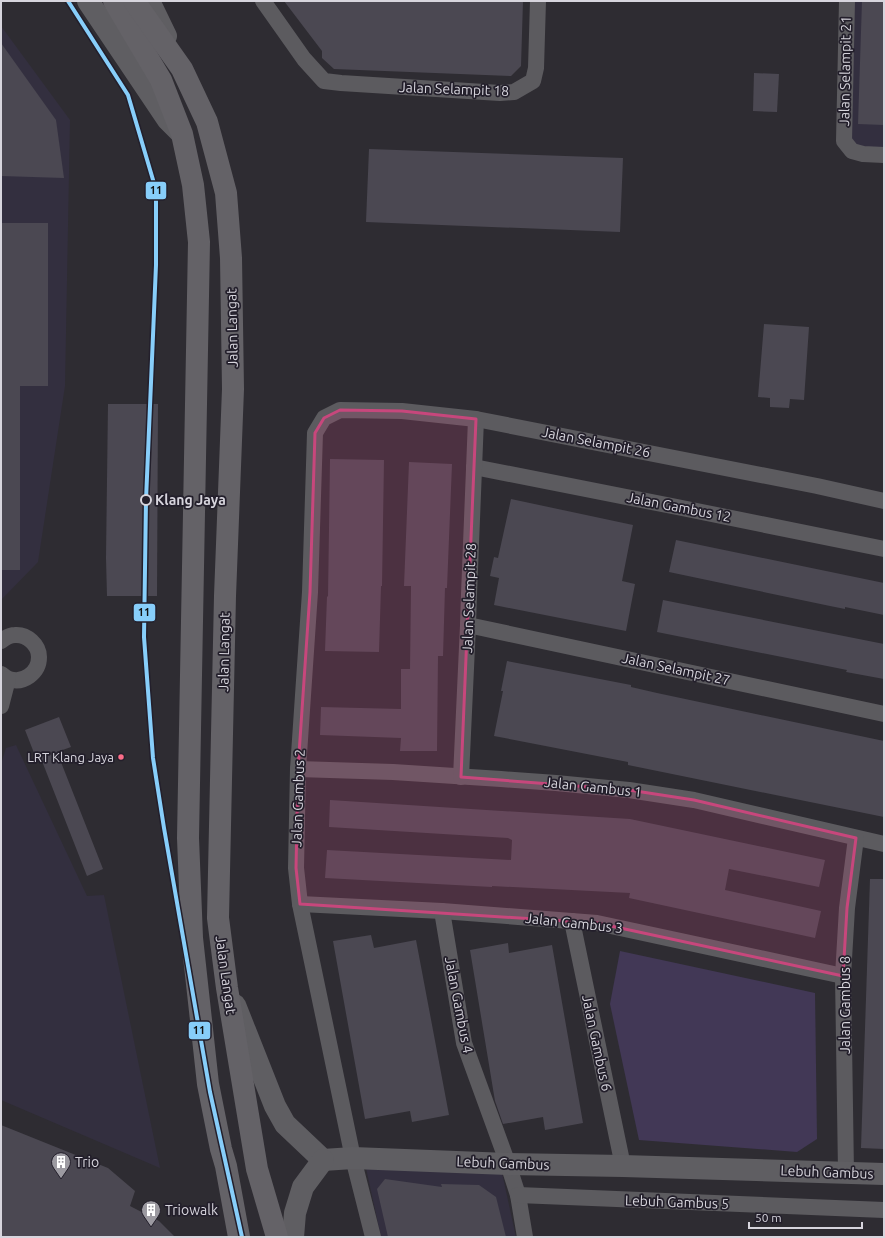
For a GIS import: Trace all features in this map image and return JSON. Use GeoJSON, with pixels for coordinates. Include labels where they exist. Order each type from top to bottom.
{"type":"FeatureCollection","features":[{"type":"Feature","properties":{"kind":"highway","name":"Jalan Langat"},"geometry":{"type":"LineString","coordinates":[[114,1],[161,80],[182,134],[193,185],[199,242],[188,815],[192,938],[208,1084],[221,1149],[226,1166],[239,1237]]}},
{"type":"Feature","properties":{"kind":"highway","name":"Jalan Langat"},"geometry":{"type":"LineString","coordinates":[[134,1],[182,69],[207,122],[226,193],[231,258],[233,389],[225,596],[218,918],[258,1169],[276,1237]]}},
{"type":"Feature","properties":{"kind":"street"},"geometry":{"type":"LineString","coordinates":[[88,1],[168,120],[182,134]]}},
{"type":"Feature","properties":{"kind":"street","name":"Jalan Langat"},"geometry":{"type":"LineString","coordinates":[[149,1],[182,69]]}},
{"type":"Feature","properties":{"kind":"street","name":"Jalan Selampit 18"},"geometry":{"type":"LineString","coordinates":[[263,1],[304,59],[324,81],[500,93],[514,92],[532,81],[536,68],[538,1]]}},
{"type":"Feature","properties":{"kind":"street","name":"Jalan Selampit 21"},"geometry":{"type":"LineString","coordinates":[[847,1],[844,141],[852,151],[863,154],[884,155]]}},
{"type":"Feature","properties":{"kind":"street","name":"Jalan Selampit 26"},"geometry":{"type":"LineString","coordinates":[[315,433],[324,418],[340,410],[402,411],[476,418],[884,501]]}},
{"type":"Feature","properties":{"kind":"street","name":"Jalan Selampit 28"},"geometry":{"type":"LineString","coordinates":[[461,777],[476,418]]}},
{"type":"Feature","properties":{"kind":"street","name":"Jalan Gambus 2"},"geometry":{"type":"LineString","coordinates":[[315,433],[310,592],[298,769],[296,868],[300,904],[353,1158],[372,1237]]}},
{"type":"Feature","properties":{"kind":"street","name":"Jalan Gambus 12"},"geometry":{"type":"LineString","coordinates":[[474,467],[884,549]]}},
{"type":"Feature","properties":{"kind":"street","name":"Jalan Selampit 27"},"geometry":{"type":"LineString","coordinates":[[468,625],[884,714]]}},
{"type":"Feature","properties":{"kind":"street"},"geometry":{"type":"LineString","coordinates":[[1,706],[4,677],[17,680],[26,678],[33,673],[38,666],[39,657],[37,648],[28,638],[16,635],[3,638]]}},
{"type":"Feature","properties":{"kind":"street","name":"Jalan Gambus 1"},"geometry":{"type":"LineString","coordinates":[[298,769],[393,772],[556,783],[629,790],[694,800],[884,844]]}},
{"type":"Feature","properties":{"kind":"street","name":"Jalan Gambus 8"},"geometry":{"type":"LineString","coordinates":[[846,1172],[843,976],[847,908],[856,838]]}},
{"type":"Feature","properties":{"kind":"street","name":"Jalan Gambus 3"},"geometry":{"type":"LineString","coordinates":[[300,904],[442,911],[597,923],[843,976]]}},
{"type":"Feature","properties":{"kind":"street","name":"Jalan Gambus 4"},"geometry":{"type":"LineString","coordinates":[[442,911],[464,1043],[518,1195],[525,1237]]}},
{"type":"Feature","properties":{"kind":"street","name":"Jalan Gambus 6"},"geometry":{"type":"LineString","coordinates":[[572,921],[623,1166]]}},
{"type":"Feature","properties":{"kind":"street"},"geometry":{"type":"LineString","coordinates":[[228,988],[275,1106],[284,1124],[323,1160],[303,1187],[295,1213],[293,1237]]}},
{"type":"Feature","properties":{"kind":"street","name":"Lebuh Gambus"},"geometry":{"type":"LineString","coordinates":[[323,1160],[353,1158],[508,1164],[884,1174]]}},
{"type":"Feature","properties":{"kind":"street","name":"Lebuh Gambus 5"},"geometry":{"type":"LineString","coordinates":[[518,1195],[884,1210]]}},
{"type":"Feature","properties":{"kind":"highlighted area"},"geometry":{"type":"Polygon","coordinates":[[[340,410],[402,411],[476,419],[461,777],[629,790],[694,800],[856,838],[847,908],[843,976],[597,923],[300,904],[296,868],[298,769],[310,592],[315,433],[324,418],[340,410]]]}},
{"type":"Feature","properties":{"kind":"shaded area"},"geometry":{"type":"Polygon","coordinates":[[[853,1],[884,1],[884,148],[855,145],[850,139],[853,1]]]}},
{"type":"Feature","properties":{"kind":"shaded area"},"geometry":{"type":"Polygon","coordinates":[[[1,26],[70,120],[65,386],[38,562],[1,600],[1,26]]]}},
{"type":"Feature","properties":{"kind":"shaded area"},"geometry":{"type":"Polygon","coordinates":[[[16,745],[87,896],[104,895],[160,1168],[1,1100],[1,764],[6,748],[16,745]]]}},
{"type":"Feature","properties":{"kind":"shaded area"},"geometry":{"type":"Polygon","coordinates":[[[620,951],[815,993],[817,1139],[797,1152],[639,1140],[610,1004],[620,951]]]}},
{"type":"Feature","properties":{"kind":"shaded area"},"geometry":{"type":"Polygon","coordinates":[[[366,1168],[502,1173],[516,1237],[381,1237],[366,1168]]]}},
{"type":"Feature","properties":{"kind":"building"},"geometry":{"type":"Polygon","coordinates":[[[284,1],[523,1],[521,66],[511,76],[334,69],[322,58],[322,51],[284,1]]]}},
{"type":"Feature","properties":{"kind":"building"},"geometry":{"type":"Polygon","coordinates":[[[862,1],[884,1],[884,125],[858,124],[862,1]]]}},
{"type":"Feature","properties":{"kind":"building"},"geometry":{"type":"Polygon","coordinates":[[[1,43],[56,120],[64,178],[1,176],[1,43]]]}},
{"type":"Feature","properties":{"kind":"building"},"geometry":{"type":"Polygon","coordinates":[[[754,73],[779,74],[777,112],[753,111],[754,73]]]}},
{"type":"Feature","properties":{"kind":"building"},"geometry":{"type":"Polygon","coordinates":[[[369,149],[623,158],[620,232],[366,222],[369,149]]]}},
{"type":"Feature","properties":{"kind":"building"},"geometry":{"type":"Polygon","coordinates":[[[1,223],[48,223],[48,386],[20,386],[20,570],[1,570],[1,223]]]}},
{"type":"Feature","properties":{"kind":"building"},"geometry":{"type":"Polygon","coordinates":[[[764,324],[809,327],[804,400],[790,399],[789,408],[770,407],[770,398],[758,397],[764,324]]]}},
{"type":"Feature","properties":{"kind":"building","name":"Klang Jaya"},"geometry":{"type":"Polygon","coordinates":[[[108,404],[158,404],[157,596],[107,596],[108,404]]]}},
{"type":"Feature","properties":{"kind":"building"},"geometry":{"type":"Polygon","coordinates":[[[330,459],[384,460],[382,586],[379,652],[325,651],[327,596],[328,597],[330,459]]]}},
{"type":"Feature","properties":{"kind":"building"},"geometry":{"type":"Polygon","coordinates":[[[409,462],[452,464],[443,656],[438,656],[437,751],[400,751],[401,738],[320,735],[321,707],[401,709],[401,669],[410,669],[411,586],[404,586],[409,462]]]}},
{"type":"Feature","properties":{"kind":"building"},"geometry":{"type":"Polygon","coordinates":[[[511,499],[633,525],[622,581],[635,584],[626,631],[494,605],[499,578],[490,576],[494,557],[498,558],[511,499]]]}},
{"type":"Feature","properties":{"kind":"building"},"geometry":{"type":"Polygon","coordinates":[[[676,540],[884,583],[884,615],[845,607],[845,609],[830,606],[669,572],[676,540]]]}},
{"type":"Feature","properties":{"kind":"building"},"geometry":{"type":"Polygon","coordinates":[[[663,600],[884,644],[884,679],[846,672],[847,670],[657,632],[663,600]]]}},
{"type":"Feature","properties":{"kind":"building"},"geometry":{"type":"Polygon","coordinates":[[[507,661],[631,685],[631,687],[657,693],[884,741],[884,817],[628,765],[628,762],[494,736],[507,661]]]}},
{"type":"Feature","properties":{"kind":"building"},"geometry":{"type":"Polygon","coordinates":[[[59,717],[71,747],[57,752],[103,869],[87,876],[40,756],[36,758],[25,730],[59,717]]]}},
{"type":"Feature","properties":{"kind":"building"},"geometry":{"type":"Polygon","coordinates":[[[330,800],[630,819],[825,860],[819,887],[729,869],[725,890],[821,911],[815,938],[629,898],[630,893],[325,878],[327,850],[511,860],[512,840],[508,838],[329,827],[330,800]]]}},
{"type":"Feature","properties":{"kind":"building"},"geometry":{"type":"Polygon","coordinates":[[[870,879],[884,879],[884,1149],[861,1148],[870,879]]]}},
{"type":"Feature","properties":{"kind":"building"},"geometry":{"type":"Polygon","coordinates":[[[371,935],[374,948],[416,940],[449,1115],[412,1122],[410,1111],[365,1119],[333,941],[371,935]]]}},
{"type":"Feature","properties":{"kind":"building"},"geometry":{"type":"Polygon","coordinates":[[[508,943],[509,953],[552,945],[583,1123],[545,1130],[543,1117],[503,1124],[495,1101],[470,950],[508,943]]]}},
{"type":"Feature","properties":{"kind":"building","name":"Trio"},"geometry":{"type":"Polygon","coordinates":[[[1,1125],[108,1168],[135,1191],[130,1206],[159,1221],[175,1237],[1,1237],[1,1125]]]}},
{"type":"Feature","properties":{"kind":"building"},"geometry":{"type":"Polygon","coordinates":[[[385,1179],[442,1187],[441,1184],[479,1185],[496,1197],[506,1237],[388,1237],[377,1189],[385,1179]]]}},
{"type":"Feature","properties":{"kind":"transit line","name":"11"},"geometry":{"type":"LineString","coordinates":[[68,1],[128,95],[156,190],[156,265],[146,500],[144,637],[153,758],[210,1092],[242,1237]]}},
{"type":"Feature","properties":{"kind":"place","name":"Klang Jaya"},"geometry":{"type":"Point","coordinates":[146,500]}},
{"type":"Feature","properties":{"kind":"place","name":"LRT Klang Jaya"},"geometry":{"type":"Point","coordinates":[121,757]}},
{"type":"Feature","properties":{"kind":"place","name":"Trio"},"geometry":{"type":"Point","coordinates":[61,1179]}},
{"type":"Feature","properties":{"kind":"place","name":"Triowalk"},"geometry":{"type":"Point","coordinates":[151,1227]}}]}
